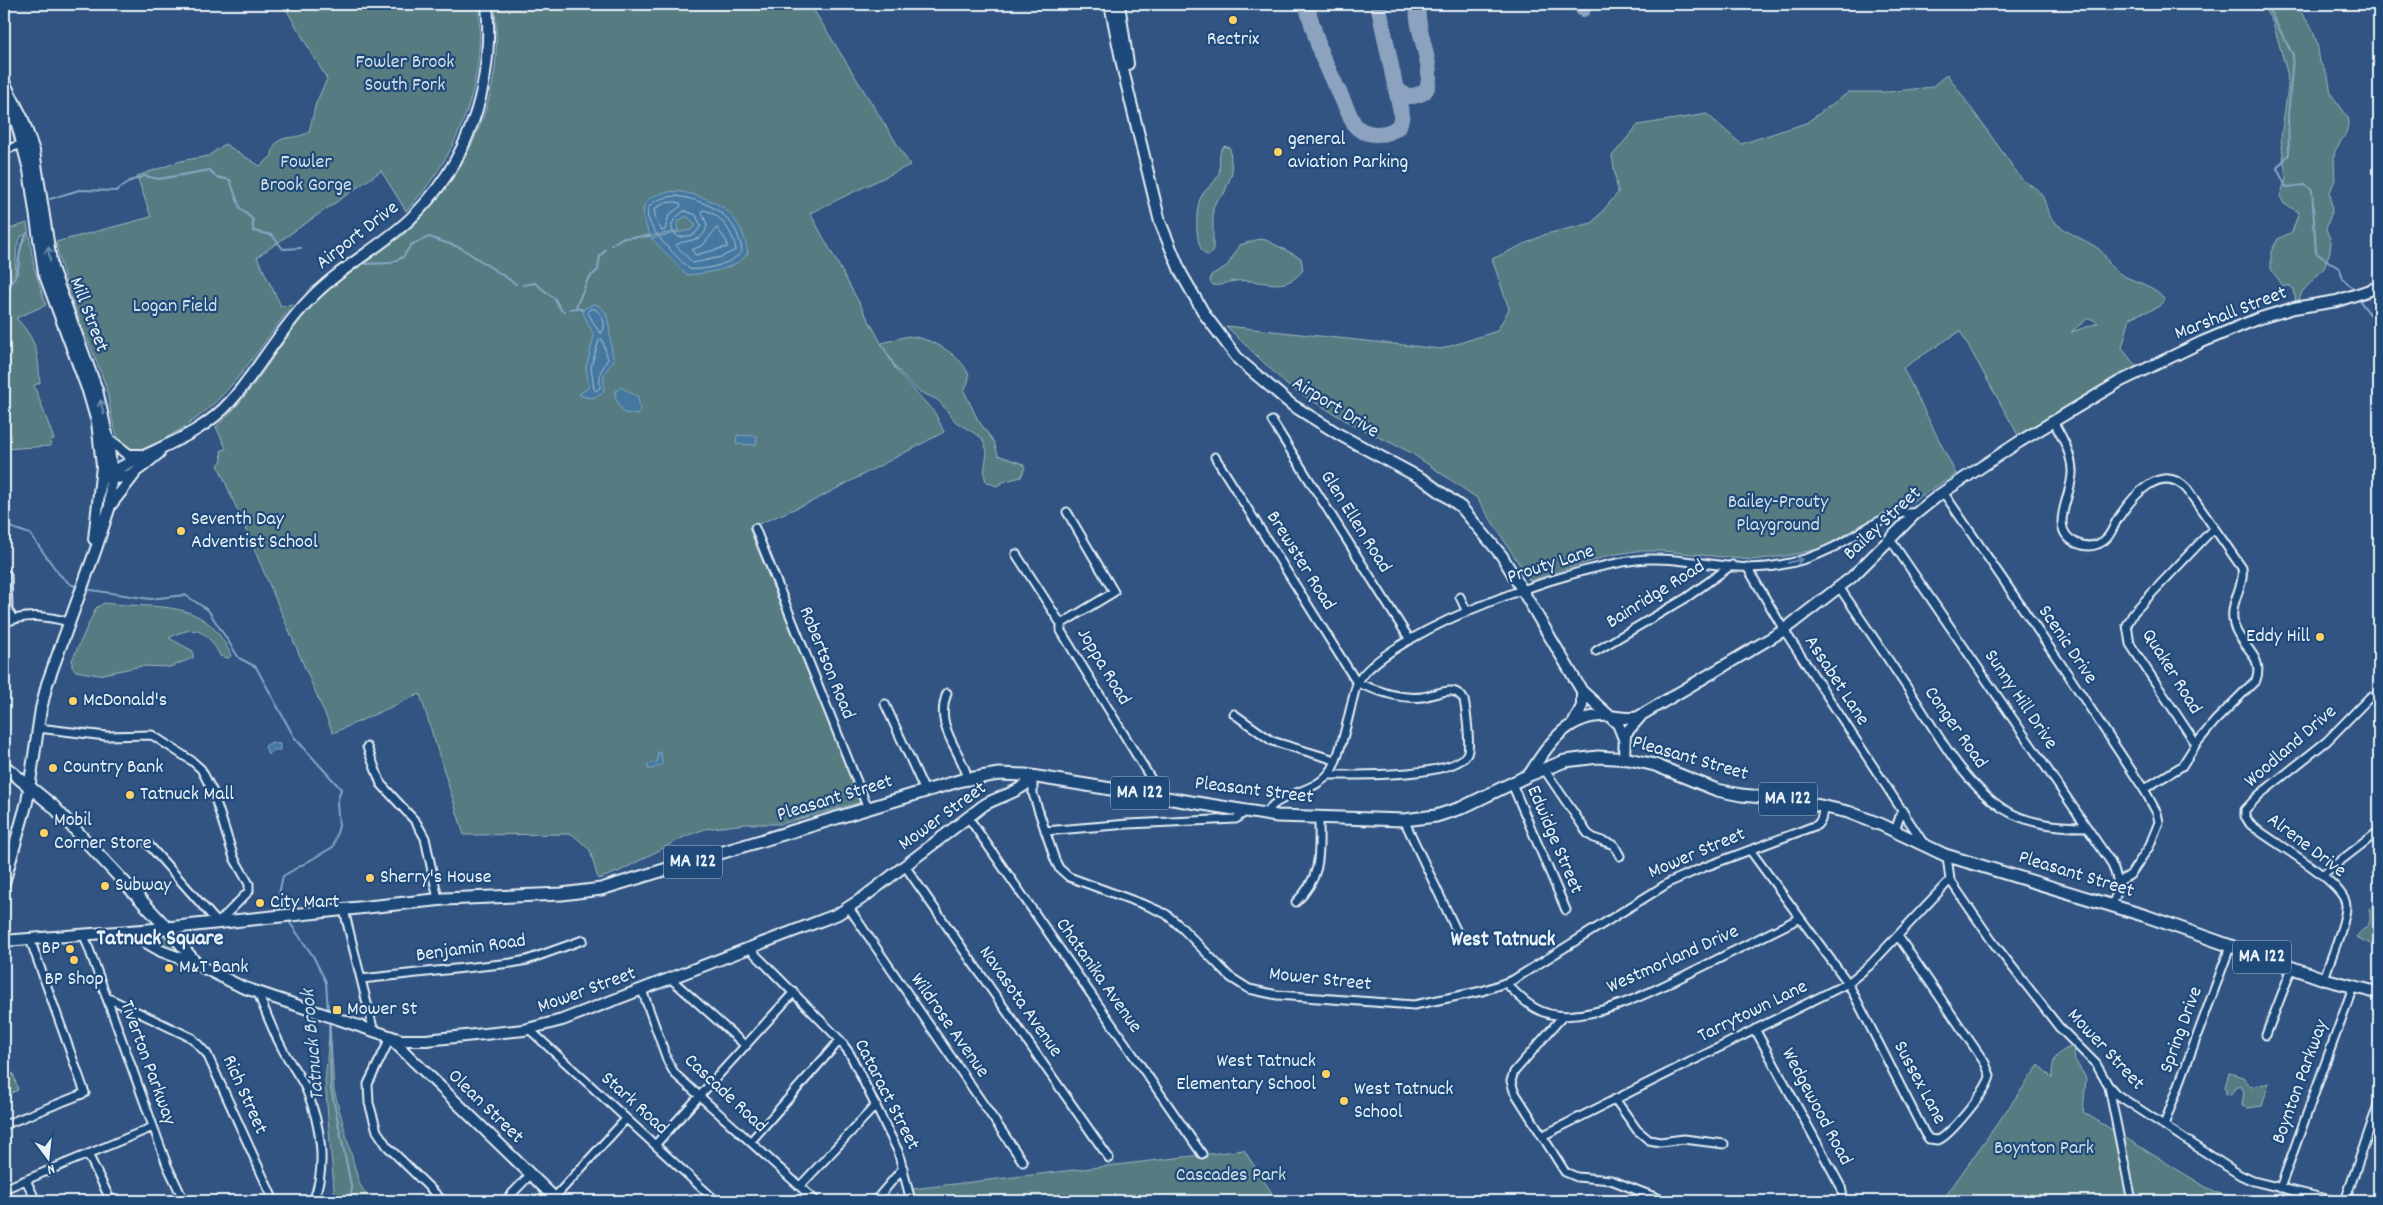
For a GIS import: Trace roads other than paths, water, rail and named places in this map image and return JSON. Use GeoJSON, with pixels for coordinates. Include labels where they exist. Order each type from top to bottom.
{"type":"FeatureCollection","features":[{"type":"Feature","properties":{"kind":"main road","name":"Airport Drive"},"geometry":{"type":"LineString","coordinates":[[107,476],[195,432],[216,415],[242,387],[309,299],[335,275],[409,220],[440,183],[462,148],[482,96],[488,58],[487,4]]}},
{"type":"Feature","properties":{"kind":"main road","name":"Airport Drive"},"geometry":{"type":"LineString","coordinates":[[1110,4],[1152,197],[1169,248],[1205,315],[1234,353],[1253,373],[1304,414],[1424,480],[1454,500],[1502,556],[1582,691],[1620,726],[1624,739]]}},
{"type":"Feature","properties":{"kind":"main road","name":"Airport Drive"},"geometry":{"type":"LineString","coordinates":[[1119,4],[1134,112]]}},
{"type":"Feature","properties":{"kind":"main road","name":"Mill Street"},"geometry":{"type":"LineString","coordinates":[[4,82],[17,105],[34,151],[53,273],[97,390],[108,439],[107,476],[97,502],[91,563]]}},
{"type":"Feature","properties":{"kind":"main road","name":"Mill Street"},"geometry":{"type":"LineString","coordinates":[[4,97],[17,124],[29,170],[41,260],[53,301],[76,357],[95,414],[107,476],[110,506],[47,684],[38,728],[27,802],[4,878]]}},
{"type":"Feature","properties":{"kind":"main road","name":"Marshall Street"},"geometry":{"type":"LineString","coordinates":[[2153,364],[2258,319],[2294,308],[2356,296],[2379,287]]}},
{"type":"Feature","properties":{"kind":"main road","name":"Bailey Street"},"geometry":{"type":"LineString","coordinates":[[1624,739],[1627,730],[1641,716],[1784,630],[1870,561],[1916,513],[1943,492],[2053,421],[2153,364]]}},
{"type":"Feature","properties":{"kind":"main road"},"geometry":{"type":"LineString","coordinates":[[108,439],[129,455],[146,455]]}},
{"type":"Feature","properties":{"kind":"main road","name":"Airport Drive"},"geometry":{"type":"LineString","coordinates":[[110,506],[136,474],[164,448]]}},
{"type":"Feature","properties":{"kind":"main road"},"geometry":{"type":"LineString","coordinates":[[107,476],[126,478],[136,474]]}},
{"type":"Feature","properties":{"kind":"main road"},"geometry":{"type":"LineString","coordinates":[[1573,724],[1582,706],[1582,691]]}},
{"type":"Feature","properties":{"kind":"main road"},"geometry":{"type":"LineString","coordinates":[[1529,775],[1551,742],[1573,724],[1601,715],[1611,717]]}},
{"type":"Feature","properties":{"kind":"main road","name":"Bailey Street"},"geometry":{"type":"LineString","coordinates":[[1611,717],[1628,719],[1641,716]]}},
{"type":"Feature","properties":{"kind":"main road"},"geometry":{"type":"LineString","coordinates":[[1624,739],[1624,758]]}},
{"type":"Feature","properties":{"kind":"main road"},"geometry":{"type":"LineString","coordinates":[[1550,766],[1549,753],[1551,742]]}},
{"type":"Feature","properties":{"kind":"main road","name":"Pleasant Street"},"geometry":{"type":"LineString","coordinates":[[4,941],[168,928],[438,900],[562,894],[608,887],[968,778],[999,774],[1034,776],[1271,816],[1404,820],[1436,816],[1461,808],[1550,766],[1589,757],[1624,758],[1648,763],[1717,790],[1741,795],[1793,800],[1848,812],[1900,833],[1947,856],[2111,905],[2324,979],[2379,993]]}},
{"type":"Feature","properties":{"kind":"main road"},"geometry":{"type":"LineString","coordinates":[[4,766],[29,785],[69,822],[168,928]]}},
{"type":"Feature","properties":{"kind":"main road","name":"Mower Street"},"geometry":{"type":"LineString","coordinates":[[133,931],[142,940],[161,951],[198,965],[221,978],[258,993],[389,1037],[417,1041],[530,1030],[557,1022],[818,923],[848,908],[990,801],[1023,788],[1034,776]]}},
{"type":"Feature","properties":{"kind":"main road","name":"Mower Street"},"geometry":{"type":"LineString","coordinates":[[168,928],[198,965]]}},
{"type":"Feature","properties":{"kind":"main road","name":"Olean Street"},"geometry":{"type":"LineString","coordinates":[[389,1037],[556,1200]]}},
{"type":"Feature","properties":{"kind":"street"},"geometry":{"type":"LineString","coordinates":[[4,150],[23,144]]}},
{"type":"Feature","properties":{"kind":"street","name":"Glen Ellen Road"},"geometry":{"type":"LineString","coordinates":[[1272,421],[1410,640]]}},
{"type":"Feature","properties":{"kind":"street"},"geometry":{"type":"LineString","coordinates":[[2053,421],[2066,444],[2072,463],[2071,488],[2061,521],[2066,534],[2075,543],[2088,546],[2104,540],[2110,534],[2118,518],[2145,487],[2152,482],[2164,479],[2177,481],[2184,486],[2242,568],[2242,579],[2233,603],[2234,622],[2240,638],[2256,658],[2258,671],[2252,686],[2231,704],[2196,744],[2182,766],[2144,789]]}},
{"type":"Feature","properties":{"kind":"street","name":"Brewster Road"},"geometry":{"type":"LineString","coordinates":[[1216,457],[1357,683]]}},
{"type":"Feature","properties":{"kind":"street","name":"Scenic Drive"},"geometry":{"type":"LineString","coordinates":[[1943,492],[2144,789],[2159,820],[2158,828],[2145,853],[2130,875],[2118,882]]}},
{"type":"Feature","properties":{"kind":"street"},"geometry":{"type":"LineString","coordinates":[[1061,624],[1114,592],[1067,512]]}},
{"type":"Feature","properties":{"kind":"street","name":"Prouty Lane"},"geometry":{"type":"LineString","coordinates":[[1271,816],[1273,805],[1306,790],[1328,774],[1336,760],[1357,683],[1367,669],[1410,640],[1467,612],[1586,570],[1630,560],[1651,559],[1747,567],[1780,566],[1832,548],[1892,515],[1916,513]]}},
{"type":"Feature","properties":{"kind":"street","name":"Robertson Road"},"geometry":{"type":"LineString","coordinates":[[755,528],[868,809]]}},
{"type":"Feature","properties":{"kind":"street","name":"Quaker Road"},"geometry":{"type":"LineString","coordinates":[[2196,744],[2130,644],[2126,632],[2127,625],[2134,612],[2214,528]]}},
{"type":"Feature","properties":{"kind":"street","name":"Sunny Hill Drive"},"geometry":{"type":"LineString","coordinates":[[1890,539],[2110,861],[2118,882]]}},
{"type":"Feature","properties":{"kind":"street","name":"Joppa Road"},"geometry":{"type":"LineString","coordinates":[[1016,554],[1061,624],[1061,631],[1162,797]]}},
{"type":"Feature","properties":{"kind":"street","name":"Bainridge Road"},"geometry":{"type":"LineString","coordinates":[[1596,651],[1686,598],[1732,565]]}},
{"type":"Feature","properties":{"kind":"street","name":"Assabet Lane"},"geometry":{"type":"LineString","coordinates":[[1747,567],[1784,630],[1925,846]]}},
{"type":"Feature","properties":{"kind":"street"},"geometry":{"type":"LineString","coordinates":[[4,623],[9,616],[7,575]]}},
{"type":"Feature","properties":{"kind":"street","name":"Conger Road"},"geometry":{"type":"LineString","coordinates":[[1839,587],[1953,756],[1983,792],[2003,809],[2036,823],[2066,827],[2086,827]]}},
{"type":"Feature","properties":{"kind":"street"},"geometry":{"type":"LineString","coordinates":[[1460,597],[1467,612]]}},
{"type":"Feature","properties":{"kind":"street"},"geometry":{"type":"LineString","coordinates":[[9,616],[36,616],[69,622]]}},
{"type":"Feature","properties":{"kind":"street"},"geometry":{"type":"LineString","coordinates":[[1328,774],[1412,773],[1458,761],[1464,758],[1468,752],[1464,703],[1459,693],[1451,691],[1408,698],[1385,694],[1357,683]]}},
{"type":"Feature","properties":{"kind":"street"},"geometry":{"type":"LineString","coordinates":[[947,692],[942,709],[943,718],[948,734],[964,763],[968,778]]}},
{"type":"Feature","properties":{"kind":"street","name":"Woodland Drive"},"geometry":{"type":"LineString","coordinates":[[2250,824],[2244,813],[2248,804],[2327,742],[2370,697]]}},
{"type":"Feature","properties":{"kind":"street"},"geometry":{"type":"LineString","coordinates":[[885,704],[925,791]]}},
{"type":"Feature","properties":{"kind":"street"},"geometry":{"type":"LineString","coordinates":[[1234,714],[1272,741],[1336,760]]}},
{"type":"Feature","properties":{"kind":"street"},"geometry":{"type":"LineString","coordinates":[[38,728],[106,736],[152,735],[192,760],[206,778],[213,792],[234,856],[250,888],[218,923],[148,844]]}},
{"type":"Feature","properties":{"kind":"street"},"geometry":{"type":"LineString","coordinates":[[367,747],[381,784],[416,822],[425,838],[438,900]]}},
{"type":"Feature","properties":{"kind":"street"},"geometry":{"type":"LineString","coordinates":[[1550,766],[1588,834],[1614,845],[1620,856]]}},
{"type":"Feature","properties":{"kind":"street","name":"Mower Street"},"geometry":{"type":"LineString","coordinates":[[1034,776],[1033,794],[1056,863],[1063,873],[1166,914],[1230,977],[1242,986],[1256,991],[1414,1005],[1446,1000],[1506,983],[1533,969],[1670,882],[1817,825],[1821,820],[1824,806]]}},
{"type":"Feature","properties":{"kind":"street","name":"Edwidge Street"},"geometry":{"type":"LineString","coordinates":[[1512,784],[1566,910]]}},
{"type":"Feature","properties":{"kind":"street"},"geometry":{"type":"LineString","coordinates":[[1045,830],[1128,824],[1236,820],[1242,817],[1245,812]]}},
{"type":"Feature","properties":{"kind":"street"},"geometry":{"type":"LineString","coordinates":[[1900,833],[1904,813]]}},
{"type":"Feature","properties":{"kind":"street","name":"Chatanika Avenue"},"geometry":{"type":"LineString","coordinates":[[968,817],[1202,1154]]}},
{"type":"Feature","properties":{"kind":"street"},"geometry":{"type":"LineString","coordinates":[[1296,902],[1315,879],[1319,863],[1319,818]]}},
{"type":"Feature","properties":{"kind":"street"},"geometry":{"type":"LineString","coordinates":[[1404,820],[1458,934]]}},
{"type":"Feature","properties":{"kind":"street","name":"Alrene Drive"},"geometry":{"type":"LineString","coordinates":[[2250,824],[2322,875],[2340,891],[2346,906],[2324,979]]}},
{"type":"Feature","properties":{"kind":"street"},"geometry":{"type":"LineString","coordinates":[[2322,875],[2379,831]]}},
{"type":"Feature","properties":{"kind":"street","name":"Sussex Lane"},"geometry":{"type":"LineString","coordinates":[[1750,850],[1848,983],[1925,1134],[1933,1140],[1944,1138],[1988,1085],[1990,1072],[1898,936]]}},
{"type":"Feature","properties":{"kind":"street","name":"Mower Street"},"geometry":{"type":"LineString","coordinates":[[1947,856],[1950,880],[2030,992],[2058,1027],[2096,1064],[2108,1085],[2129,1104],[2240,1175],[2253,1181],[2335,1201]]}},
{"type":"Feature","properties":{"kind":"street","name":"Navasota Avenue"},"geometry":{"type":"LineString","coordinates":[[905,866],[1109,1158]]}},
{"type":"Feature","properties":{"kind":"street","name":"Tarrytown Lane"},"geometry":{"type":"LineString","coordinates":[[1542,1136],[1848,983],[1869,966],[1950,880]]}},
{"type":"Feature","properties":{"kind":"street"},"geometry":{"type":"LineString","coordinates":[[2111,905],[2119,889],[2118,882]]}},
{"type":"Feature","properties":{"kind":"street","name":"Wildrose Avenue"},"geometry":{"type":"LineString","coordinates":[[848,908],[1023,1162]]}},
{"type":"Feature","properties":{"kind":"street"},"geometry":{"type":"LineString","coordinates":[[344,910],[374,1032]]}},
{"type":"Feature","properties":{"kind":"street","name":"Westmorland Drive"},"geometry":{"type":"LineString","coordinates":[[1506,983],[1524,1000],[1549,1014],[1563,1016],[1588,1013],[1630,1000],[1800,918]]}},
{"type":"Feature","properties":{"kind":"street","name":"Tiverton Parkway"},"geometry":{"type":"LineString","coordinates":[[84,935],[167,1165],[184,1201]]}},
{"type":"Feature","properties":{"kind":"street"},"geometry":{"type":"LineString","coordinates":[[4,1125],[85,1093],[30,939]]}},
{"type":"Feature","properties":{"kind":"street","name":"Benjamin Road"},"geometry":{"type":"LineString","coordinates":[[361,978],[519,962],[583,940]]}},
{"type":"Feature","properties":{"kind":"street","name":"Spring Drive"},"geometry":{"type":"LineString","coordinates":[[2164,1125],[2230,946]]}},
{"type":"Feature","properties":{"kind":"street","name":"Cataract Street"},"geometry":{"type":"LineString","coordinates":[[750,949],[840,1040],[855,1062],[903,1168],[911,1201]]}},
{"type":"Feature","properties":{"kind":"street"},"geometry":{"type":"LineString","coordinates":[[2266,1035],[2292,968]]}},
{"type":"Feature","properties":{"kind":"street"},"geometry":{"type":"LineString","coordinates":[[671,979],[746,1046]]}},
{"type":"Feature","properties":{"kind":"street","name":"Boynton Parkway"},"geometry":{"type":"LineString","coordinates":[[2280,1188],[2353,987]]}},
{"type":"Feature","properties":{"kind":"street","name":"Cascade Road"},"geometry":{"type":"LineString","coordinates":[[642,990],[671,1068],[816,1201]]}},
{"type":"Feature","properties":{"kind":"street"},"geometry":{"type":"LineString","coordinates":[[655,1145],[794,992]]}},
{"type":"Feature","properties":{"kind":"street"},"geometry":{"type":"LineString","coordinates":[[258,993],[280,1045],[306,1089],[316,1119],[320,1163],[319,1184],[313,1201]]}},
{"type":"Feature","properties":{"kind":"street","name":"Rich Street"},"geometry":{"type":"LineString","coordinates":[[106,997],[192,1038],[207,1054],[274,1201]]}},
{"type":"Feature","properties":{"kind":"street"},"geometry":{"type":"LineString","coordinates":[[1563,1016],[1516,1068],[1511,1078],[1514,1091],[1567,1174],[1579,1178],[1611,1180],[1665,1201]]}},
{"type":"Feature","properties":{"kind":"street","name":"Wedgewood Road"},"geometry":{"type":"LineString","coordinates":[[1755,1029],[1841,1187],[1844,1201]]}},
{"type":"Feature","properties":{"kind":"street","name":"Stark Road"},"geometry":{"type":"LineString","coordinates":[[530,1030],[716,1201]]}},
{"type":"Feature","properties":{"kind":"street"},"geometry":{"type":"LineString","coordinates":[[389,1037],[368,1084],[369,1103],[377,1131],[386,1146],[443,1201]]}},
{"type":"Feature","properties":{"kind":"street"},"geometry":{"type":"LineString","coordinates":[[751,1141],[840,1040]]}},
{"type":"Feature","properties":{"kind":"street"},"geometry":{"type":"LineString","coordinates":[[2108,1085],[2132,1201]]}},
{"type":"Feature","properties":{"kind":"street"},"geometry":{"type":"LineString","coordinates":[[1615,1099],[1637,1130],[1649,1140],[1660,1142],[1684,1139],[1724,1144]]}},
{"type":"Feature","properties":{"kind":"street"},"geometry":{"type":"LineString","coordinates":[[2345,1201],[2379,1102]]}},
{"type":"Feature","properties":{"kind":"street"},"geometry":{"type":"LineString","coordinates":[[800,1186],[876,1106]]}},
{"type":"Feature","properties":{"kind":"street"},"geometry":{"type":"LineString","coordinates":[[556,1200],[626,1119]]}},
{"type":"Feature","properties":{"kind":"street"},"geometry":{"type":"LineString","coordinates":[[4,1189],[153,1127]]}},
{"type":"Feature","properties":{"kind":"street"},"geometry":{"type":"LineString","coordinates":[[88,1154],[111,1201]]}},
{"type":"Feature","properties":{"kind":"street"},"geometry":{"type":"LineString","coordinates":[[876,1201],[903,1168]]}},
{"type":"Feature","properties":{"kind":"street"},"geometry":{"type":"LineString","coordinates":[[505,1201],[530,1175]]}},
{"type":"Feature","properties":{"kind":"street"},"geometry":{"type":"LineString","coordinates":[[26,1180],[36,1201]]}},
{"type":"Feature","properties":{"kind":"water"},"geometry":{"type":"Polygon","coordinates":[[[677,191],[715,203],[733,217],[745,239],[748,253],[743,259],[720,270],[687,275],[651,238],[691,230],[696,225],[687,216],[678,221],[677,227],[679,231],[650,236],[643,209],[646,203],[656,195],[677,191]]]}},
{"type":"Feature","properties":{"kind":"water"},"geometry":{"type":"Polygon","coordinates":[[[593,304],[605,311],[614,360],[604,374],[604,392],[589,398],[579,394],[589,387],[586,368],[594,336],[582,310],[593,304]]]}},
{"type":"Feature","properties":{"kind":"water"},"geometry":{"type":"Polygon","coordinates":[[[621,387],[638,397],[640,410],[637,415],[624,413],[616,400],[615,392],[621,387]]]}},
{"type":"Feature","properties":{"kind":"water"},"geometry":{"type":"Polygon","coordinates":[[[737,435],[757,436],[756,445],[736,444],[737,435]]]}},
{"type":"Feature","properties":{"kind":"water"},"geometry":{"type":"Polygon","coordinates":[[[272,742],[280,744],[280,750],[274,750],[268,755],[265,746],[272,742]]]}},
{"type":"Feature","properties":{"kind":"water"},"geometry":{"type":"Polygon","coordinates":[[[658,752],[661,754],[662,764],[648,769],[648,764],[657,762],[658,752]]]}},
{"type":"Feature","properties":{"kind":"waterway"},"geometry":{"type":"LineString","coordinates":[[2266,4],[2293,55],[2288,117],[2289,154],[2277,168],[2286,187],[2305,185],[2312,190],[2316,253],[2340,269],[2343,279],[2355,290]]}},
{"type":"Feature","properties":{"kind":"waterway"},"geometry":{"type":"LineString","coordinates":[[50,199],[79,190],[116,191],[130,181],[145,176],[159,179],[210,170],[216,177],[230,180],[240,208],[253,220],[253,231],[272,235],[283,249],[301,248]]}},
{"type":"Feature","properties":{"kind":"waterway"},"geometry":{"type":"LineString","coordinates":[[4,293],[16,275],[21,245],[27,233]]}},
{"type":"Feature","properties":{"kind":"waterway"},"geometry":{"type":"LineString","coordinates":[[611,245],[622,238],[650,236]]}},
{"type":"Feature","properties":{"kind":"waterway"},"geometry":{"type":"LineString","coordinates":[[366,264],[391,263],[403,257],[411,245],[429,237],[461,248],[516,284]]}},
{"type":"Feature","properties":{"kind":"waterway"},"geometry":{"type":"LineString","coordinates":[[576,307],[588,279],[598,270],[600,256],[605,250]]}},
{"type":"Feature","properties":{"kind":"waterway"},"geometry":{"type":"LineString","coordinates":[[523,285],[535,283],[555,299],[561,310],[564,311]]}},
{"type":"Feature","properties":{"kind":"waterway"},"geometry":{"type":"LineString","coordinates":[[2360,301],[2379,327]]}},
{"type":"Feature","properties":{"kind":"waterway"},"geometry":{"type":"LineString","coordinates":[[570,309],[577,308],[583,310]]}},
{"type":"Feature","properties":{"kind":"waterway","name":"Tatnuck Brook"},"geometry":{"type":"LineString","coordinates":[[4,525],[30,534],[59,574],[70,584],[78,587]]}},
{"type":"Feature","properties":{"kind":"waterway","name":"Tatnuck Brook"},"geometry":{"type":"LineString","coordinates":[[85,589],[150,599],[185,595],[208,610],[239,658],[256,667],[294,737],[341,789],[337,803],[339,826],[333,847],[283,876],[277,902],[283,911]]}},
{"type":"Feature","properties":{"kind":"waterway","name":"Tatnuck Brook"},"geometry":{"type":"LineString","coordinates":[[288,920],[313,956],[326,982],[328,1012]]}},
{"type":"Feature","properties":{"kind":"waterway","name":"Tatnuck Brook"},"geometry":{"type":"LineString","coordinates":[[329,1021],[331,1088],[352,1190],[347,1201]]}},
{"type":"Feature","properties":{"kind":"place","name":"Rectrix"},"geometry":{"type":"Point","coordinates":[1233,20]}},
{"type":"Feature","properties":{"kind":"place","name":"general aviation Parking"},"geometry":{"type":"Point","coordinates":[1278,152]}},
{"type":"Feature","properties":{"kind":"place","name":"Seventh Day Adventist School"},"geometry":{"type":"Point","coordinates":[181,531]}},
{"type":"Feature","properties":{"kind":"place","name":"Eddy Hill"},"geometry":{"type":"Point","coordinates":[2320,637]}},
{"type":"Feature","properties":{"kind":"place","name":"McDonald's"},"geometry":{"type":"Point","coordinates":[73,701]}},
{"type":"Feature","properties":{"kind":"place","name":"Country Bank"},"geometry":{"type":"Point","coordinates":[53,768]}},
{"type":"Feature","properties":{"kind":"place","name":"Tatnuck Mall"},"geometry":{"type":"Point","coordinates":[130,795]}},
{"type":"Feature","properties":{"kind":"place","name":"Mobil Corner Store"},"geometry":{"type":"Point","coordinates":[44,833]}},
{"type":"Feature","properties":{"kind":"place","name":"Sherry's House"},"geometry":{"type":"Point","coordinates":[370,878]}},
{"type":"Feature","properties":{"kind":"place","name":"Subway"},"geometry":{"type":"Point","coordinates":[105,886]}},
{"type":"Feature","properties":{"kind":"place","name":"City Mart"},"geometry":{"type":"Point","coordinates":[260,903]}},
{"type":"Feature","properties":{"kind":"place","name":"BP"},"geometry":{"type":"Point","coordinates":[70,949]}},
{"type":"Feature","properties":{"kind":"place","name":"BP Shop"},"geometry":{"type":"Point","coordinates":[74,960]}},
{"type":"Feature","properties":{"kind":"place","name":"M&T Bank"},"geometry":{"type":"Point","coordinates":[169,968]}},
{"type":"Feature","properties":{"kind":"place","name":"Mower St"},"geometry":{"type":"Point","coordinates":[337,1010]}},
{"type":"Feature","properties":{"kind":"place","name":"West Tatnuck Elementary School"},"geometry":{"type":"Point","coordinates":[1326,1074]}},
{"type":"Feature","properties":{"kind":"place","name":"West Tatnuck School"},"geometry":{"type":"Point","coordinates":[1344,1101]}},
{"type":"Feature","properties":{"kind":"district","name":"Tatnuck Square"},"geometry":{"type":"Point","coordinates":[160,939]}},
{"type":"Feature","properties":{"kind":"district","name":"West Tatnuck"},"geometry":{"type":"Point","coordinates":[1503,941]}},
{"type":"Feature","properties":{"kind":"park label","name":"Fowler Brook South Fork"},"geometry":{"type":"Point","coordinates":[405,74]}},
{"type":"Feature","properties":{"kind":"park label","name":"Fowler Brook Gorge"},"geometry":{"type":"Point","coordinates":[306,174]}},
{"type":"Feature","properties":{"kind":"park label","name":"Logan Field"},"geometry":{"type":"Point","coordinates":[175,307]}},
{"type":"Feature","properties":{"kind":"park label","name":"Bailey-Prouty Playground"},"geometry":{"type":"Point","coordinates":[1778,514]}},
{"type":"Feature","properties":{"kind":"park label","name":"Boynton Park"},"geometry":{"type":"Point","coordinates":[2044,1149]}},
{"type":"Feature","properties":{"kind":"park label","name":"Cascades Park"},"geometry":{"type":"Point","coordinates":[1231,1176]}}]}
